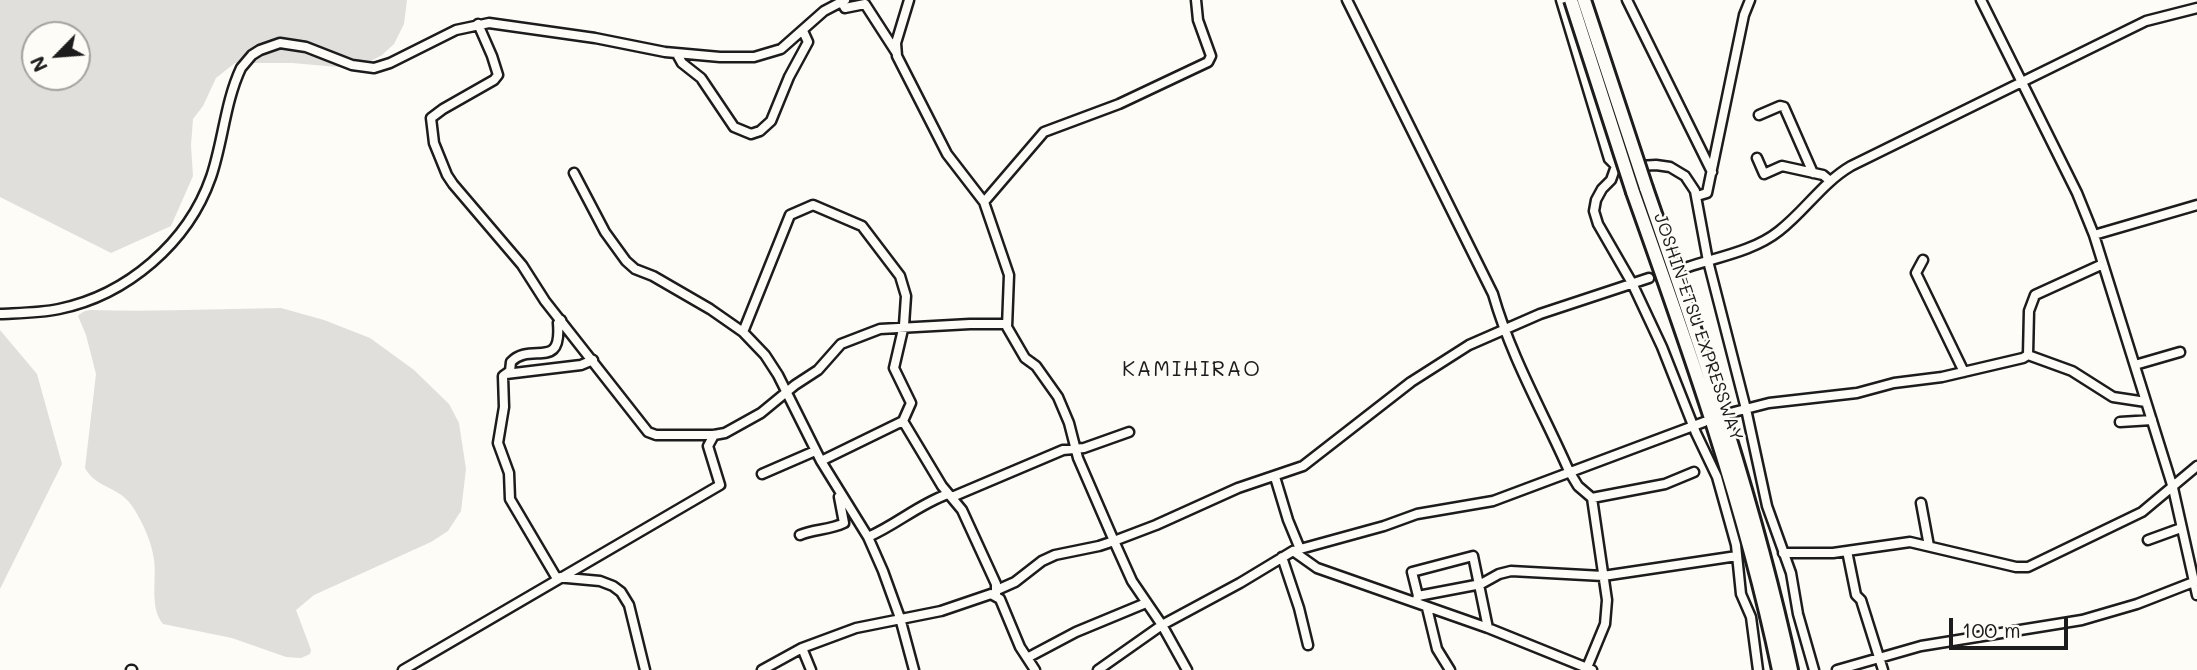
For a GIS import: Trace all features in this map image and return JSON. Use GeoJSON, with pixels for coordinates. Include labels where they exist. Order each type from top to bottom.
{"type":"FeatureCollection","features":[{"type":"Feature","properties":{"kind":"highway","name":"JOSHIN-ETSU EXPRESSWAY"},"geometry":{"type":"LineString","coordinates":[[1571,0],[1640,190],[1705,357],[1767,562],[1791,670]]}},
{"type":"Feature","properties":{"kind":"highway","name":"JOSHIN-ETSU EXPRESSWAY"},"geometry":{"type":"LineString","coordinates":[[1584,0],[1692,360],[1727,466],[1755,564],[1779,670]]}},
{"type":"Feature","properties":{"kind":"street"},"geometry":{"type":"LineString","coordinates":[[896,52],[898,33],[909,0]]}},
{"type":"Feature","properties":{"kind":"street"},"geometry":{"type":"LineString","coordinates":[[984,202],[1044,132],[1119,104],[1208,62],[1211,56],[1198,20],[1196,0]]}},
{"type":"Feature","properties":{"kind":"street"},"geometry":{"type":"LineString","coordinates":[[1275,477],[1297,550],[1317,568],[1416,600],[1427,608],[1489,628],[1588,669],[1607,616],[1591,498],[1578,486],[1569,471],[1503,330],[1493,295],[1347,0]]}},
{"type":"Feature","properties":{"kind":"street"},"geometry":{"type":"LineString","coordinates":[[1561,0],[1609,159],[1616,166],[1670,167],[1685,176],[1696,196],[1707,261],[1767,506],[1791,573],[1798,614],[1814,670]]}},
{"type":"Feature","properties":{"kind":"street"},"geometry":{"type":"LineString","coordinates":[[1627,0],[1712,172]]}},
{"type":"Feature","properties":{"kind":"street"},"geometry":{"type":"LineString","coordinates":[[1696,196],[1707,194],[1744,15],[1750,0]]}},
{"type":"Feature","properties":{"kind":"street"},"geometry":{"type":"LineString","coordinates":[[1981,0],[2077,193],[2094,235],[2173,488],[2197,595]]}},
{"type":"Feature","properties":{"kind":"street"},"geometry":{"type":"LineString","coordinates":[[0,314],[72,306],[126,282],[160,256],[185,226],[202,197],[215,162],[237,75],[246,61],[260,50],[274,44],[287,43],[306,47],[352,65],[374,68],[390,63],[456,30],[478,24],[513,25],[677,54],[741,57],[769,54],[781,49],[824,11],[843,1],[845,8],[865,4],[896,52],[947,154],[984,202],[1009,275],[1007,324],[1026,358],[1036,366],[1058,397],[1069,423],[1075,449],[1132,581],[1162,625],[1187,670]]}},
{"type":"Feature","properties":{"kind":"street"},"geometry":{"type":"LineString","coordinates":[[1688,267],[1747,248],[1771,237],[1829,180],[1851,166],[2146,21],[2197,8]]}},
{"type":"Feature","properties":{"kind":"street"},"geometry":{"type":"LineString","coordinates":[[478,24],[498,75],[495,80],[434,114],[430,123],[434,143],[447,175],[522,265],[545,300],[648,432],[656,435],[725,433],[761,413],[786,391],[818,370],[841,344],[880,328],[1007,324]]}},
{"type":"Feature","properties":{"kind":"street"},"geometry":{"type":"LineString","coordinates":[[677,54],[682,63],[701,78],[734,127],[751,134],[760,131],[771,121],[808,42],[803,31]]}},
{"type":"Feature","properties":{"kind":"street"},"geometry":{"type":"LineString","coordinates":[[1759,115],[1780,106],[1784,107],[1813,173]]}},
{"type":"Feature","properties":{"kind":"street"},"geometry":{"type":"LineString","coordinates":[[1757,158],[1764,174],[1782,166],[1827,177],[1829,180]]}},
{"type":"Feature","properties":{"kind":"street"},"geometry":{"type":"LineString","coordinates":[[1616,166],[1611,180],[1596,200],[1594,211],[1607,243],[1632,283],[1673,371],[1717,477],[1737,545],[1741,594],[1751,617],[1758,670]]}},
{"type":"Feature","properties":{"kind":"street"},"geometry":{"type":"LineString","coordinates":[[574,173],[605,232],[626,261],[635,269],[653,275],[710,309],[743,332],[765,355],[815,451],[868,537],[900,618],[914,670]]}},
{"type":"Feature","properties":{"kind":"street"},"geometry":{"type":"LineString","coordinates":[[743,332],[789,215],[813,205],[862,226],[884,253],[904,286],[904,328],[894,368],[911,403],[903,421],[821,461]]}},
{"type":"Feature","properties":{"kind":"street"},"geometry":{"type":"LineString","coordinates":[[2094,235],[2197,205]]}},
{"type":"Feature","properties":{"kind":"street"},"geometry":{"type":"LineString","coordinates":[[1923,260],[1916,273],[1964,372]]}},
{"type":"Feature","properties":{"kind":"street"},"geometry":{"type":"LineString","coordinates":[[2028,355],[2029,311],[2035,295],[2103,264]]}},
{"type":"Feature","properties":{"kind":"street"},"geometry":{"type":"LineString","coordinates":[[762,670],[802,648],[856,628],[951,609],[985,594],[997,593],[1042,561],[1055,555],[1114,541],[1238,488],[1303,466],[1439,363],[1469,345],[1540,314],[1649,278]]}},
{"type":"Feature","properties":{"kind":"street"},"geometry":{"type":"LineString","coordinates":[[561,320],[558,323],[558,342],[553,350],[545,354],[517,356],[511,362],[510,371],[503,376],[504,407],[498,443],[510,475],[510,499],[554,574],[561,578],[600,582],[621,592],[629,606],[645,670]]}},
{"type":"Feature","properties":{"kind":"street"},"geometry":{"type":"LineString","coordinates":[[2135,365],[2180,352]]}},
{"type":"Feature","properties":{"kind":"street"},"geometry":{"type":"LineString","coordinates":[[1730,413],[1769,402],[1857,393],[1894,383],[1942,377],[2028,355],[2071,371],[2113,397],[2146,402]]}},
{"type":"Feature","properties":{"kind":"street"},"geometry":{"type":"LineString","coordinates":[[506,374],[581,365],[593,360]]}},
{"type":"Feature","properties":{"kind":"street"},"geometry":{"type":"LineString","coordinates":[[903,421],[950,496],[962,510],[976,537],[1020,647],[1035,670]]}},
{"type":"Feature","properties":{"kind":"street"},"geometry":{"type":"LineString","coordinates":[[2120,422],[2152,421]]}},
{"type":"Feature","properties":{"kind":"street"},"geometry":{"type":"LineString","coordinates":[[1098,670],[1162,625],[1297,550],[1417,514],[1493,501],[1704,422]]}},
{"type":"Feature","properties":{"kind":"street"},"geometry":{"type":"LineString","coordinates":[[868,537],[899,522],[919,506],[1063,450],[1084,448],[1129,432]]}},
{"type":"Feature","properties":{"kind":"street"},"geometry":{"type":"LineString","coordinates":[[403,670],[720,485],[708,446],[713,435]]}},
{"type":"Feature","properties":{"kind":"street"},"geometry":{"type":"LineString","coordinates":[[762,474],[815,451]]}},
{"type":"Feature","properties":{"kind":"street"},"geometry":{"type":"LineString","coordinates":[[1783,553],[1833,553],[1902,542],[2016,567],[2028,567],[2142,512],[2197,466]]}},
{"type":"Feature","properties":{"kind":"street"},"geometry":{"type":"LineString","coordinates":[[1591,498],[1665,484],[1695,472]]}},
{"type":"Feature","properties":{"kind":"street"},"geometry":{"type":"LineString","coordinates":[[800,536],[844,523],[839,493]]}},
{"type":"Feature","properties":{"kind":"street"},"geometry":{"type":"LineString","coordinates":[[1921,503],[1929,546]]}},
{"type":"Feature","properties":{"kind":"street"},"geometry":{"type":"LineString","coordinates":[[2148,540],[2181,528]]}},
{"type":"Feature","properties":{"kind":"street"},"geometry":{"type":"LineString","coordinates":[[1847,551],[1856,595],[1861,600],[1883,670]]}},
{"type":"Feature","properties":{"kind":"street"},"geometry":{"type":"LineString","coordinates":[[1416,600],[1412,572],[1474,556],[1489,628]]}},
{"type":"Feature","properties":{"kind":"street"},"geometry":{"type":"LineString","coordinates":[[1416,600],[1481,584],[1499,574],[1518,571],[1603,576],[1737,556]]}},
{"type":"Feature","properties":{"kind":"street"},"geometry":{"type":"LineString","coordinates":[[1282,557],[1308,645]]}},
{"type":"Feature","properties":{"kind":"street"},"geometry":{"type":"LineString","coordinates":[[1837,670],[1921,646],[2082,620],[2137,604],[2195,581]]}},
{"type":"Feature","properties":{"kind":"street"},"geometry":{"type":"LineString","coordinates":[[1027,658],[1076,632],[1146,603]]}},
{"type":"Feature","properties":{"kind":"street"},"geometry":{"type":"LineString","coordinates":[[1427,608],[1437,649],[1450,670]]}},
{"type":"Feature","properties":{"kind":"street"},"geometry":{"type":"LineString","coordinates":[[802,648],[811,670]]}},
{"type":"Feature","properties":{"kind":"shaded area"},"geometry":{"type":"Polygon","coordinates":[[[0,0],[407,0],[404,24],[394,44],[382,55],[362,66],[235,63],[216,78],[203,106],[193,119],[193,176],[171,226],[111,253],[0,197],[0,0]]]}},
{"type":"Feature","properties":{"kind":"shaded area"},"geometry":{"type":"Polygon","coordinates":[[[281,308],[324,320],[370,338],[414,370],[449,404],[459,423],[466,469],[461,511],[448,531],[431,542],[314,595],[296,610],[311,650],[310,654],[301,658],[286,657],[232,638],[163,624],[156,610],[153,554],[141,520],[129,501],[95,480],[85,468],[96,374],[78,316],[92,310],[281,308]]]}},
{"type":"Feature","properties":{"kind":"shaded area"},"geometry":{"type":"Polygon","coordinates":[[[0,330],[37,374],[62,464],[0,589],[0,330]]]}},
{"type":"Feature","properties":{"kind":"tunnel"},"geometry":{"type":"LineString","coordinates":[[1649,278],[1688,267]]}},
{"type":"Feature","properties":{"kind":"district","name":"KAMIHIRAO"},"geometry":{"type":"Point","coordinates":[1192,370]}}]}
